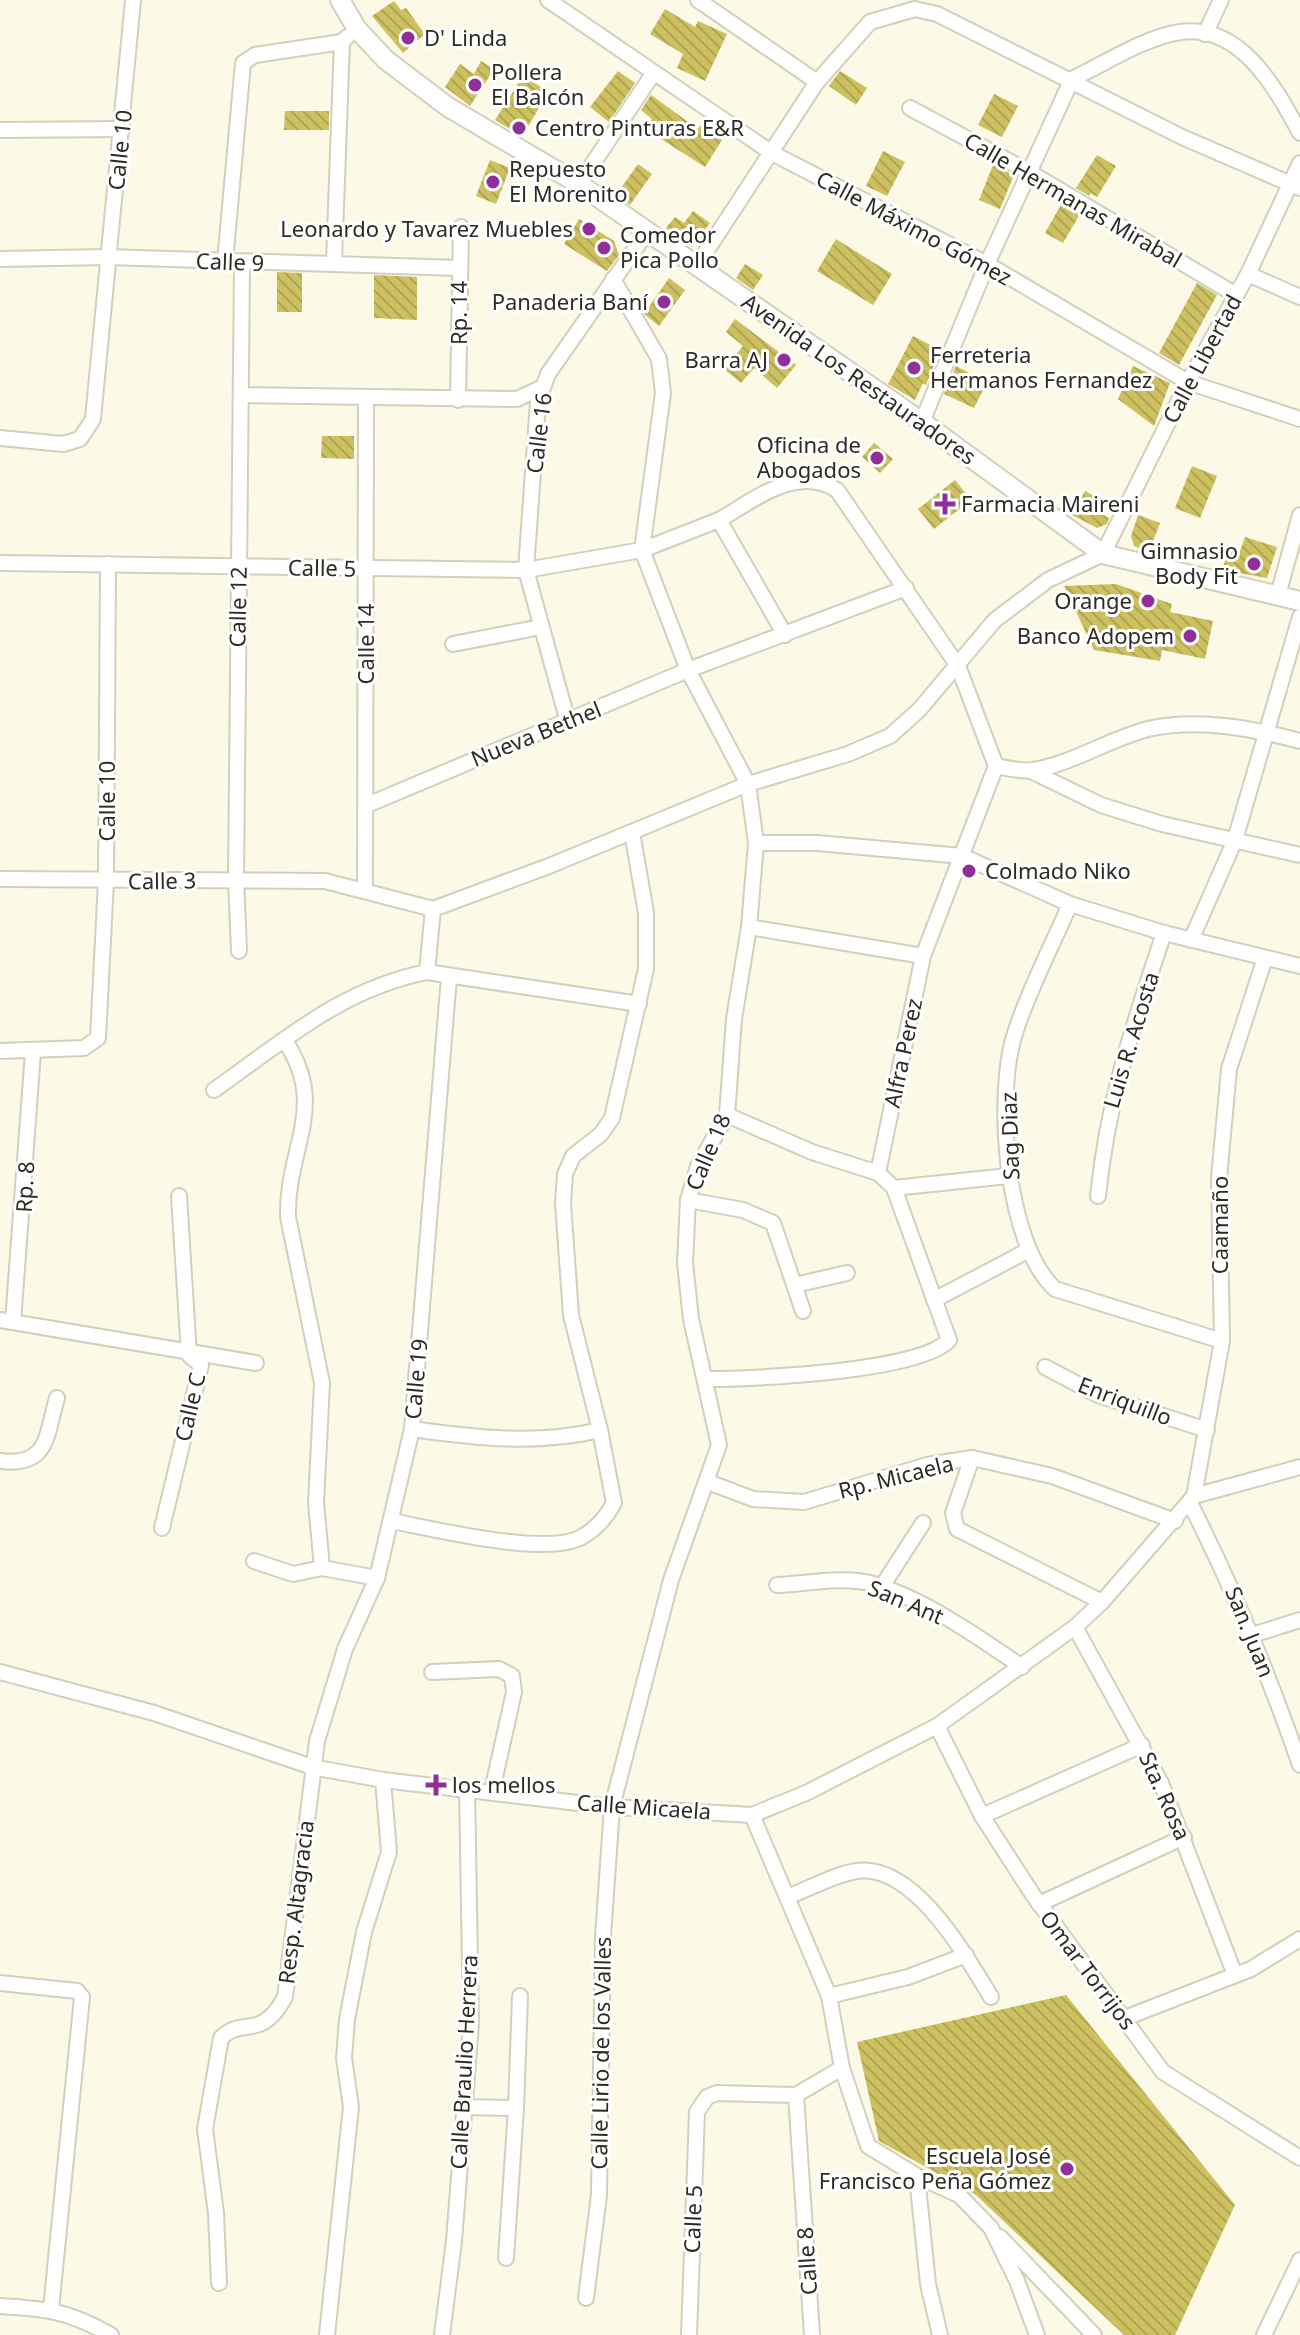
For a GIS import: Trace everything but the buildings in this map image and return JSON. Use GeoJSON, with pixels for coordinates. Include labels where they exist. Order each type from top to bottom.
{"type":"FeatureCollection","features":[{"type":"Feature","properties":{"kind":"street","name":"Calle 10"},"geometry":{"type":"LineString","coordinates":[[0,438],[63,444],[80,439],[93,419],[133,0]]}},
{"type":"Feature","properties":{"kind":"street","name":"Avenida Los Restauradores"},"geometry":{"type":"LineString","coordinates":[[340,0],[349,35],[448,107],[579,184],[922,422],[1103,554],[1300,601]]}},
{"type":"Feature","properties":{"kind":"street","name":"Calle Máximo Gómez"},"geometry":{"type":"LineString","coordinates":[[548,0],[772,153],[987,264],[1188,382],[1300,419]]}},
{"type":"Feature","properties":{"kind":"street"},"geometry":{"type":"LineString","coordinates":[[698,0],[817,82]]}},
{"type":"Feature","properties":{"kind":"street"},"geometry":{"type":"LineString","coordinates":[[1205,34],[1221,0]]}},
{"type":"Feature","properties":{"kind":"street"},"geometry":{"type":"LineString","coordinates":[[696,267],[817,82],[870,22],[915,9],[937,14],[1072,79],[1182,137],[1294,186]]}},
{"type":"Feature","properties":{"kind":"street"},"geometry":{"type":"LineString","coordinates":[[922,422],[987,264],[1072,79],[1152,41],[1181,32],[1205,34],[1229,42],[1258,68],[1275,86],[1300,133]]}},
{"type":"Feature","properties":{"kind":"street"},"geometry":{"type":"LineString","coordinates":[[225,262],[239,76],[243,63],[255,55],[349,35],[334,262]]}},
{"type":"Feature","properties":{"kind":"street"},"geometry":{"type":"LineString","coordinates":[[579,184],[653,74]]}},
{"type":"Feature","properties":{"kind":"street","name":"Calle Hermanas Mirabal"},"geometry":{"type":"LineString","coordinates":[[910,108],[1031,173],[1236,295]]}},
{"type":"Feature","properties":{"kind":"street"},"geometry":{"type":"LineString","coordinates":[[0,130],[123,129]]}},
{"type":"Feature","properties":{"kind":"street","name":"Calle Libertad"},"geometry":{"type":"LineString","coordinates":[[1103,554],[1188,382],[1294,186],[1300,163]]}},
{"type":"Feature","properties":{"kind":"street","name":"Rp. 14"},"geometry":{"type":"LineString","coordinates":[[458,400],[461,227]]}},
{"type":"Feature","properties":{"kind":"street","name":"Calle 16"},"geometry":{"type":"LineString","coordinates":[[568,722],[526,570],[538,402],[548,374],[647,232]]}},
{"type":"Feature","properties":{"kind":"street","name":"Calle 9"},"geometry":{"type":"LineString","coordinates":[[0,259],[107,257],[242,264],[334,262],[459,268]]}},
{"type":"Feature","properties":{"kind":"street","name":"Calle 12"},"geometry":{"type":"LineString","coordinates":[[239,951],[236,880],[242,264]]}},
{"type":"Feature","properties":{"kind":"street"},"geometry":{"type":"LineString","coordinates":[[1248,274],[1300,297]]}},
{"type":"Feature","properties":{"kind":"street"},"geometry":{"type":"LineString","coordinates":[[613,279],[659,359],[662,381],[642,550]]}},
{"type":"Feature","properties":{"kind":"street"},"geometry":{"type":"LineString","coordinates":[[241,395],[517,399],[543,387]]}},
{"type":"Feature","properties":{"kind":"street","name":"Calle 14"},"geometry":{"type":"LineString","coordinates":[[365,891],[366,397]]}},
{"type":"Feature","properties":{"kind":"street","name":"Calle 5"},"geometry":{"type":"LineString","coordinates":[[0,563],[526,570],[642,550],[719,520],[797,480],[825,483],[837,490],[958,666],[996,766]]}},
{"type":"Feature","properties":{"kind":"street"},"geometry":{"type":"LineString","coordinates":[[1278,595],[1300,515]]}},
{"type":"Feature","properties":{"kind":"street"},"geometry":{"type":"LineString","coordinates":[[719,520],[785,635]]}},
{"type":"Feature","properties":{"kind":"street","name":"Calle 18"},"geometry":{"type":"LineString","coordinates":[[612,1807],[671,1580],[719,1445],[691,1319],[687,1277],[688,1200],[698,1166],[727,1115],[734,1019],[749,927],[756,843],[748,784],[688,670],[642,550]]}},
{"type":"Feature","properties":{"kind":"street"},"geometry":{"type":"LineString","coordinates":[[427,972],[433,909],[748,784],[848,754],[890,736],[919,710],[995,620],[1048,580],[1103,554]]}},
{"type":"Feature","properties":{"kind":"street","name":"Calle 10"},"geometry":{"type":"LineString","coordinates":[[33,1052],[84,1048],[98,1038],[106,881],[108,564]]}},
{"type":"Feature","properties":{"kind":"street","name":"Nueva Bethel"},"geometry":{"type":"LineString","coordinates":[[367,805],[688,670],[906,588]]}},
{"type":"Feature","properties":{"kind":"street"},"geometry":{"type":"LineString","coordinates":[[1191,940],[1235,840],[1300,617]]}},
{"type":"Feature","properties":{"kind":"street"},"geometry":{"type":"LineString","coordinates":[[453,644],[541,627]]}},
{"type":"Feature","properties":{"kind":"street"},"geometry":{"type":"LineString","coordinates":[[1031,771],[1145,730],[1173,725],[1197,723],[1267,732],[1300,741]]}},
{"type":"Feature","properties":{"kind":"street"},"geometry":{"type":"LineString","coordinates":[[996,766],[1031,771],[1101,805],[1162,824],[1300,855]]}},
{"type":"Feature","properties":{"kind":"street","name":"Alfra Perez"},"geometry":{"type":"LineString","coordinates":[[878,1173],[923,956],[996,766]]}},
{"type":"Feature","properties":{"kind":"street"},"geometry":{"type":"LineString","coordinates":[[391,1521],[545,1546],[579,1539],[601,1522],[614,1503],[600,1430],[571,1315],[563,1248],[565,1174],[573,1156],[601,1134],[612,1118],[646,969],[646,913],[632,832]]}},
{"type":"Feature","properties":{"kind":"street"},"geometry":{"type":"LineString","coordinates":[[756,843],[817,843],[962,856],[1070,904],[1164,933],[1300,966]]}},
{"type":"Feature","properties":{"kind":"street","name":"Calle 3"},"geometry":{"type":"LineString","coordinates":[[0,879],[325,881],[433,909]]}},
{"type":"Feature","properties":{"kind":"street","name":"Sag Diaz"},"geometry":{"type":"LineString","coordinates":[[1070,904],[1014,1033],[1008,1072],[1008,1176],[1027,1251],[1040,1275],[1055,1289],[1222,1341]]}},
{"type":"Feature","properties":{"kind":"street"},"geometry":{"type":"LineString","coordinates":[[749,927],[822,942],[923,956]]}},
{"type":"Feature","properties":{"kind":"street","name":"Luis R. Acosta"},"geometry":{"type":"LineString","coordinates":[[1098,1196],[1105,1129],[1121,1060],[1164,933]]}},
{"type":"Feature","properties":{"kind":"street","name":"Caamaño"},"geometry":{"type":"LineString","coordinates":[[1192,1500],[1222,1341],[1219,1178],[1229,1069],[1265,958]]}},
{"type":"Feature","properties":{"kind":"street"},"geometry":{"type":"LineString","coordinates":[[214,1090],[341,1000],[399,977],[427,972],[639,1004]]}},
{"type":"Feature","properties":{"kind":"street","name":"Calle 19"},"geometry":{"type":"LineString","coordinates":[[312,1767],[327,1699],[377,1578],[412,1429],[449,977]]}},
{"type":"Feature","properties":{"kind":"street"},"geometry":{"type":"LineString","coordinates":[[285,1041],[305,1079],[305,1102],[287,1206],[322,1383],[316,1503],[322,1568]]}},
{"type":"Feature","properties":{"kind":"street"},"geometry":{"type":"LineString","coordinates":[[0,1051],[33,1052]]}},
{"type":"Feature","properties":{"kind":"street","name":"Rp. 8"},"geometry":{"type":"LineString","coordinates":[[7,1321],[33,1052]]}},
{"type":"Feature","properties":{"kind":"street"},"geometry":{"type":"LineString","coordinates":[[706,1379],[758,1379],[847,1370],[902,1359],[946,1344],[949,1336],[894,1188],[878,1173],[812,1152],[727,1115]]}},
{"type":"Feature","properties":{"kind":"street"},"geometry":{"type":"LineString","coordinates":[[894,1188],[1008,1176]]}},
{"type":"Feature","properties":{"kind":"street","name":"Calle C"},"geometry":{"type":"LineString","coordinates":[[162,1528],[201,1365],[189,1355],[179,1196]]}},
{"type":"Feature","properties":{"kind":"street"},"geometry":{"type":"LineString","coordinates":[[688,1200],[743,1210],[773,1223],[803,1311]]}},
{"type":"Feature","properties":{"kind":"street"},"geometry":{"type":"LineString","coordinates":[[934,1300],[1027,1251]]}},
{"type":"Feature","properties":{"kind":"street"},"geometry":{"type":"LineString","coordinates":[[795,1285],[847,1273]]}},
{"type":"Feature","properties":{"kind":"street"},"geometry":{"type":"LineString","coordinates":[[7,1321],[189,1355],[256,1363]]}},
{"type":"Feature","properties":{"kind":"street","name":"Enriquillo"},"geometry":{"type":"LineString","coordinates":[[1045,1367],[1098,1395],[1207,1430]]}},
{"type":"Feature","properties":{"kind":"street"},"geometry":{"type":"LineString","coordinates":[[0,1461],[26,1462],[35,1458],[41,1449],[57,1398]]}},
{"type":"Feature","properties":{"kind":"street"},"geometry":{"type":"LineString","coordinates":[[412,1429],[489,1439],[563,1439],[600,1430]]}},
{"type":"Feature","properties":{"kind":"street"},"geometry":{"type":"LineString","coordinates":[[972,1458],[953,1513],[957,1529],[1102,1602]]}},
{"type":"Feature","properties":{"kind":"street","name":"Rp. Micaela"},"geometry":{"type":"LineString","coordinates":[[708,1482],[753,1499],[804,1502],[927,1465],[972,1458],[1052,1476],[1175,1521]]}},
{"type":"Feature","properties":{"kind":"street"},"geometry":{"type":"LineString","coordinates":[[1192,1500],[1300,1467]]}},
{"type":"Feature","properties":{"kind":"street","name":"Calle Micaela"},"geometry":{"type":"LineString","coordinates":[[0,1672],[154,1713],[312,1767],[383,1780],[612,1807],[752,1815],[806,1793],[937,1726],[1022,1667],[1102,1602],[1192,1500]]}},
{"type":"Feature","properties":{"kind":"street","name":"San. Juan"},"geometry":{"type":"LineString","coordinates":[[1192,1500],[1252,1635],[1300,1765]]}},
{"type":"Feature","properties":{"kind":"street"},"geometry":{"type":"LineString","coordinates":[[881,1588],[923,1523]]}},
{"type":"Feature","properties":{"kind":"street"},"geometry":{"type":"LineString","coordinates":[[254,1561],[293,1574],[322,1568],[377,1578]]}},
{"type":"Feature","properties":{"kind":"street","name":"San Ant"},"geometry":{"type":"LineString","coordinates":[[777,1585],[849,1581],[881,1588],[960,1625],[1022,1667]]}},
{"type":"Feature","properties":{"kind":"street"},"geometry":{"type":"LineString","coordinates":[[1252,1635],[1300,1620]]}},
{"type":"Feature","properties":{"kind":"street","name":"Sta. Rosa"},"geometry":{"type":"LineString","coordinates":[[1075,1627],[1142,1745],[1184,1837],[1235,1975]]}},
{"type":"Feature","properties":{"kind":"street"},"geometry":{"type":"LineString","coordinates":[[432,1672],[499,1669],[512,1676],[514,1692],[492,1791]]}},
{"type":"Feature","properties":{"kind":"street","name":"Omar Torrijos"},"geometry":{"type":"LineString","coordinates":[[937,1726],[982,1816],[1039,1904],[1163,2072],[1300,2158]]}},
{"type":"Feature","properties":{"kind":"street"},"geometry":{"type":"LineString","coordinates":[[982,1816],[1142,1745]]}},
{"type":"Feature","properties":{"kind":"street","name":"Resp. Altagracia"},"geometry":{"type":"LineString","coordinates":[[219,2283],[216,2213],[205,2129],[221,2038],[225,2033],[261,2026],[274,2018],[285,1997],[312,1767]]}},
{"type":"Feature","properties":{"kind":"street"},"geometry":{"type":"LineString","coordinates":[[327,2335],[351,2107],[344,2058],[347,2019],[364,1932],[389,1852],[383,1780]]}},
{"type":"Feature","properties":{"kind":"street","name":"Calle Braulio Herrera"},"geometry":{"type":"LineString","coordinates":[[442,2335],[454,2241],[471,2024],[467,1788]]}},
{"type":"Feature","properties":{"kind":"street","name":"Calle Lirio de los Valles"},"geometry":{"type":"LineString","coordinates":[[586,2298],[599,2195],[603,1936],[612,1807]]}},
{"type":"Feature","properties":{"kind":"street"},"geometry":{"type":"LineString","coordinates":[[752,1815],[829,1996],[842,2068],[868,2146],[917,2176],[959,2195],[1094,2335]]}},
{"type":"Feature","properties":{"kind":"street"},"geometry":{"type":"LineString","coordinates":[[1039,1904],[1184,1837]]}},
{"type":"Feature","properties":{"kind":"street"},"geometry":{"type":"LineString","coordinates":[[787,1897],[856,1871],[882,1871],[920,1898],[966,1955],[991,1997]]}},
{"type":"Feature","properties":{"kind":"street"},"geometry":{"type":"LineString","coordinates":[[1125,2018],[1235,1975],[1300,1939]]}},
{"type":"Feature","properties":{"kind":"street"},"geometry":{"type":"LineString","coordinates":[[829,1996],[908,1977],[966,1955]]}},
{"type":"Feature","properties":{"kind":"street"},"geometry":{"type":"LineString","coordinates":[[0,1983],[77,1991],[83,2005],[51,2309]]}},
{"type":"Feature","properties":{"kind":"street"},"geometry":{"type":"LineString","coordinates":[[506,2258],[520,1996]]}},
{"type":"Feature","properties":{"kind":"street"},"geometry":{"type":"LineString","coordinates":[[796,2095],[842,2068]]}},
{"type":"Feature","properties":{"kind":"street","name":"Calle 5"},"geometry":{"type":"LineString","coordinates":[[689,2335],[700,2104],[717,2093],[796,2095]]}},
{"type":"Feature","properties":{"kind":"street","name":"Calle 8"},"geometry":{"type":"LineString","coordinates":[[796,2095],[812,2335]]}},
{"type":"Feature","properties":{"kind":"street"},"geometry":{"type":"LineString","coordinates":[[464,2107],[516,2108]]}},
{"type":"Feature","properties":{"kind":"street"},"geometry":{"type":"LineString","coordinates":[[917,2176],[928,2284],[940,2335]]}},
{"type":"Feature","properties":{"kind":"street"},"geometry":{"type":"LineString","coordinates":[[991,2228],[1017,2281],[1037,2335]]}},
{"type":"Feature","properties":{"kind":"street"},"geometry":{"type":"LineString","coordinates":[[1264,2335],[1300,2260]]}},
{"type":"Feature","properties":{"kind":"street"},"geometry":{"type":"LineString","coordinates":[[0,2306],[51,2309],[76,2315],[111,2335]]}},
{"type":"Feature","properties":{"kind":"place","name":"D' Linda"},"geometry":{"type":"Point","coordinates":[408,38]}},
{"type":"Feature","properties":{"kind":"place","name":"Pollera El Balcón"},"geometry":{"type":"Point","coordinates":[475,85]}},
{"type":"Feature","properties":{"kind":"place","name":"Centro Pinturas E&R"},"geometry":{"type":"Point","coordinates":[519,128]}},
{"type":"Feature","properties":{"kind":"place","name":"Repuesto El Morenito"},"geometry":{"type":"Point","coordinates":[493,182]}},
{"type":"Feature","properties":{"kind":"place","name":"Leonardo y Tavarez Muebles"},"geometry":{"type":"Point","coordinates":[589,229]}},
{"type":"Feature","properties":{"kind":"place","name":"Comedor Pica Pollo"},"geometry":{"type":"Point","coordinates":[604,248]}},
{"type":"Feature","properties":{"kind":"place","name":"Panaderia Baní"},"geometry":{"type":"Point","coordinates":[664,302]}},
{"type":"Feature","properties":{"kind":"place","name":"Barra AJ"},"geometry":{"type":"Point","coordinates":[784,360]}},
{"type":"Feature","properties":{"kind":"place","name":"Ferreteria Hermanos Fernandez"},"geometry":{"type":"Point","coordinates":[914,368]}},
{"type":"Feature","properties":{"kind":"place","name":"Oficina de Abogados"},"geometry":{"type":"Point","coordinates":[877,458]}},
{"type":"Feature","properties":{"kind":"place","name":"Farmacia Maireni"},"geometry":{"type":"Point","coordinates":[945,504]}},
{"type":"Feature","properties":{"kind":"place","name":"Gimnasio Body Fit"},"geometry":{"type":"Point","coordinates":[1254,564]}},
{"type":"Feature","properties":{"kind":"place","name":"Orange"},"geometry":{"type":"Point","coordinates":[1148,601]}},
{"type":"Feature","properties":{"kind":"place","name":"Banco Adopem"},"geometry":{"type":"Point","coordinates":[1190,636]}},
{"type":"Feature","properties":{"kind":"place","name":"Colmado Niko"},"geometry":{"type":"Point","coordinates":[969,871]}},
{"type":"Feature","properties":{"kind":"place","name":"los mellos"},"geometry":{"type":"Point","coordinates":[436,1785]}},
{"type":"Feature","properties":{"kind":"place","name":"Escuela José Francisco Peña Gómez"},"geometry":{"type":"Point","coordinates":[1067,2169]}}]}
